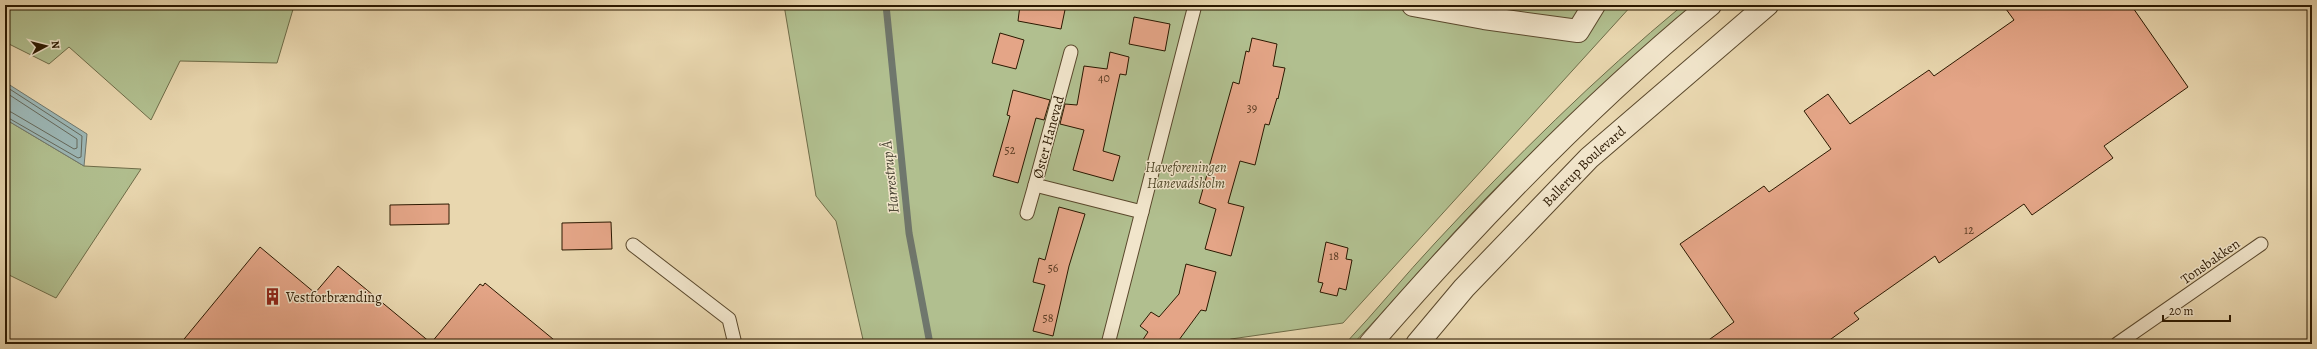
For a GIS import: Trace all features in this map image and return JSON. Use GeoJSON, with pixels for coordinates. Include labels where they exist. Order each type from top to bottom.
{"type":"FeatureCollection","features":[{"type":"Feature","properties":{"kind":"street"},"geometry":{"type":"LineString","coordinates":[[1413,5],[1485,12],[1578,31],[1594,5]]}},
{"type":"Feature","properties":{"kind":"street"},"geometry":{"type":"LineString","coordinates":[[1370,344],[1437,267],[1563,136],[1710,5]]}},
{"type":"Feature","properties":{"kind":"street","name":"Ballerup Boulevard"},"geometry":{"type":"LineString","coordinates":[[1417,344],[1464,288],[1590,158],[1767,5]]}},
{"type":"Feature","properties":{"kind":"lane"},"geometry":{"type":"LineString","coordinates":[[1108,344],[1195,5]]}},
{"type":"Feature","properties":{"kind":"lane","name":"Øster Hanevad"},"geometry":{"type":"LineString","coordinates":[[1071,52],[1035,185],[1142,212]]}},
{"type":"Feature","properties":{"kind":"lane"},"geometry":{"type":"LineString","coordinates":[[1027,213],[1035,185]]}},
{"type":"Feature","properties":{"kind":"lane","name":"Tonsbakken"},"geometry":{"type":"LineString","coordinates":[[2117,344],[2261,244]]}},
{"type":"Feature","properties":{"kind":"lane"},"geometry":{"type":"LineString","coordinates":[[633,245],[729,319],[735,344]]}},
{"type":"Feature","properties":{"kind":"green space"},"geometry":{"type":"Polygon","coordinates":[[[5,5],[294,6],[277,63],[180,61],[151,120],[69,47],[49,64],[5,42],[5,5]]]}},
{"type":"Feature","properties":{"kind":"green space","name":"Haveforeningen Hanevadsholm"},"geometry":{"type":"Polygon","coordinates":[[[784,5],[1632,5],[1343,323],[1231,339],[1218,344],[864,344],[836,221],[816,196],[784,5]]]}},
{"type":"Feature","properties":{"kind":"green space"},"geometry":{"type":"Polygon","coordinates":[[[1683,5],[1694,5],[1536,148],[1468,217],[1353,344],[1345,344],[1413,267],[1495,180],[1587,90],[1683,5]]]}},
{"type":"Feature","properties":{"kind":"green space"},"geometry":{"type":"Polygon","coordinates":[[[5,119],[84,166],[141,169],[56,298],[5,273],[5,119]]]}},
{"type":"Feature","properties":{"kind":"water"},"geometry":{"type":"Polygon","coordinates":[[[5,82],[87,134],[84,166],[5,119],[5,82]]]}},
{"type":"Feature","properties":{"kind":"building"},"geometry":{"type":"Polygon","coordinates":[[[1020,5],[1066,5],[1061,29],[1018,21],[1020,5]]]}},
{"type":"Feature","properties":{"kind":"building"},"geometry":{"type":"Polygon","coordinates":[[[2003,5],[2131,5],[2188,87],[2104,146],[2113,158],[2032,215],[2024,204],[1939,263],[1935,256],[1854,313],[1859,319],[1824,344],[1703,344],[1734,322],[1680,244],[1764,186],[1769,192],[1831,149],[1804,111],[1828,94],[1850,124],[1929,70],[1934,76],[2014,20],[2003,5]]]}},
{"type":"Feature","properties":{"kind":"building"},"geometry":{"type":"Polygon","coordinates":[[[1134,17],[1170,24],[1165,51],[1129,44],[1134,17]]]}},
{"type":"Feature","properties":{"kind":"building"},"geometry":{"type":"Polygon","coordinates":[[[1000,33],[1024,40],[1016,69],[992,63],[1000,33]]]}},
{"type":"Feature","properties":{"kind":"building"},"geometry":{"type":"Polygon","coordinates":[[[1252,38],[1277,44],[1273,66],[1285,68],[1278,99],[1277,98],[1269,125],[1265,124],[1255,165],[1240,161],[1228,203],[1244,207],[1231,256],[1205,249],[1216,209],[1199,203],[1233,82],[1239,84],[1246,51],[1249,52],[1252,38]]]}},
{"type":"Feature","properties":{"kind":"building"},"geometry":{"type":"Polygon","coordinates":[[[1110,52],[1129,57],[1126,75],[1120,74],[1103,151],[1120,156],[1113,181],[1073,170],[1084,130],[1060,124],[1065,104],[1077,105],[1084,66],[1107,69],[1110,52]]]}},
{"type":"Feature","properties":{"kind":"building"},"geometry":{"type":"Polygon","coordinates":[[[1013,90],[1050,100],[1044,120],[1036,118],[1018,183],[993,176],[1010,116],[1007,115],[1013,90]]]}},
{"type":"Feature","properties":{"kind":"building"},"geometry":{"type":"Polygon","coordinates":[[[449,204],[449,224],[390,225],[390,205],[449,204]]]}},
{"type":"Feature","properties":{"kind":"building"},"geometry":{"type":"Polygon","coordinates":[[[1059,207],[1085,214],[1069,266],[1053,336],[1033,331],[1045,285],[1033,282],[1039,258],[1045,260],[1059,207]]]}},
{"type":"Feature","properties":{"kind":"building"},"geometry":{"type":"Polygon","coordinates":[[[611,222],[612,249],[562,250],[562,223],[611,222]]]}},
{"type":"Feature","properties":{"kind":"building"},"geometry":{"type":"Polygon","coordinates":[[[1326,242],[1348,248],[1346,259],[1352,260],[1346,290],[1339,288],[1337,296],[1320,292],[1323,283],[1318,282],[1326,242]]]}},
{"type":"Feature","properties":{"kind":"building","name":"Vestforbrænding"},"geometry":{"type":"Polygon","coordinates":[[[260,247],[315,293],[338,266],[431,343],[480,284],[483,286],[485,283],[559,344],[180,344],[260,247]]]}},
{"type":"Feature","properties":{"kind":"building"},"geometry":{"type":"Polygon","coordinates":[[[1186,264],[1216,272],[1206,311],[1201,310],[1176,344],[1140,344],[1148,332],[1140,326],[1151,312],[1159,317],[1179,294],[1186,264]]]}},
{"type":"Feature","properties":{"kind":"waterway","name":"Harrestrup Å"},"geometry":{"type":"LineString","coordinates":[[886,5],[909,233],[930,344]]}},
{"type":"Feature","properties":{"kind":"place","name":"Vestforbrænding"},"geometry":{"type":"Point","coordinates":[273,297]}}]}
